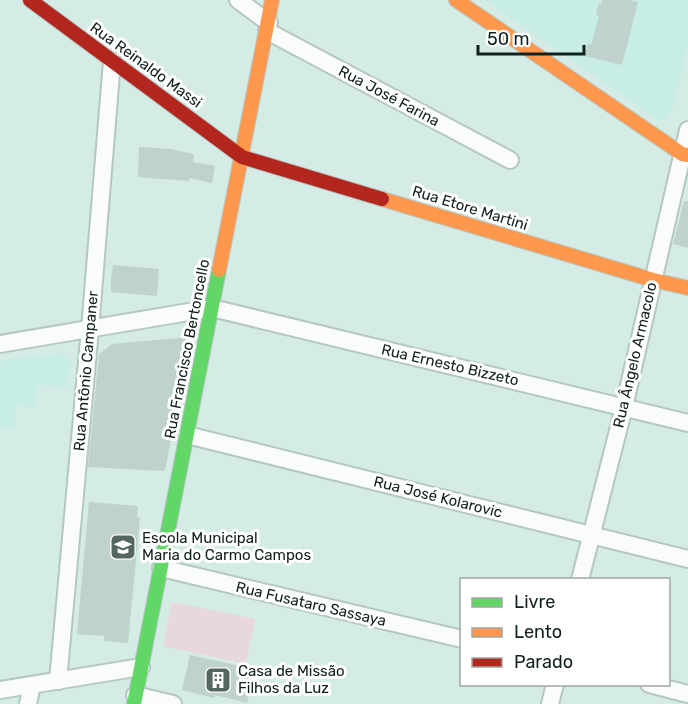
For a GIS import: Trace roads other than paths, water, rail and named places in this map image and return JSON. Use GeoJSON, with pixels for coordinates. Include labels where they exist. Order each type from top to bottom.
{"type":"FeatureCollection","features":[{"type":"Feature","properties":{"kind":"street","name":"Rua Reinaldo Massi"},"geometry":{"type":"LineString","coordinates":[[30,0],[242,157]]}},
{"type":"Feature","properties":{"kind":"street","name":"Rua José Farina"},"geometry":{"type":"LineString","coordinates":[[238,0],[268,27],[510,160]]}},
{"type":"Feature","properties":{"kind":"street","name":"Rua Francisco Bertoncello"},"geometry":{"type":"LineString","coordinates":[[135,700],[273,0]]}},
{"type":"Feature","properties":{"kind":"street"},"geometry":{"type":"LineString","coordinates":[[456,0],[685,154]]}},
{"type":"Feature","properties":{"kind":"street","name":"Rua Antônio Campaner"},"geometry":{"type":"LineString","coordinates":[[58,681],[112,61]]}},
{"type":"Feature","properties":{"kind":"street","name":"Rua Ângelo Armacolo"},"geometry":{"type":"LineString","coordinates":[[580,578],[685,154],[688,130]]}},
{"type":"Feature","properties":{"kind":"street","name":"Rua Etore Martini"},"geometry":{"type":"LineString","coordinates":[[242,157],[653,280],[688,288]]}},
{"type":"Feature","properties":{"kind":"street"},"geometry":{"type":"LineString","coordinates":[[0,344],[212,309]]}},
{"type":"Feature","properties":{"kind":"street","name":"Rua Ernesto Bizzeto"},"geometry":{"type":"LineString","coordinates":[[212,309],[688,423]]}},
{"type":"Feature","properties":{"kind":"street","name":"Rua José Kolarovic"},"geometry":{"type":"LineString","coordinates":[[187,435],[688,559]]}},
{"type":"Feature","properties":{"kind":"street","name":"Rua Fusataro Sassaya"},"geometry":{"type":"LineString","coordinates":[[161,568],[460,639]]}},
{"type":"Feature","properties":{"kind":"street"},"geometry":{"type":"LineString","coordinates":[[0,690],[141,668]]}},
{"type":"Feature","properties":{"kind":"street"},"geometry":{"type":"LineString","coordinates":[[28,704],[32,685]]}},
{"type":"Feature","properties":{"kind":"street"},"geometry":{"type":"LineString","coordinates":[[550,704],[554,686]]}},
{"type":"Feature","properties":{"kind":"street"},"geometry":{"type":"LineString","coordinates":[[657,686],[688,694]]}},
{"type":"Feature","properties":{"kind":"street"},"geometry":{"type":"LineString","coordinates":[[135,700],[173,704]]}},
{"type":"Feature","properties":{"kind":"place","name":"Escola Municipal Maria do Carmo Campos"},"geometry":{"type":"Point","coordinates":[123,547]}},
{"type":"Feature","properties":{"kind":"place","name":"Casa de Missão Filhos da Luz"},"geometry":{"type":"Point","coordinates":[218,680]}}]}
